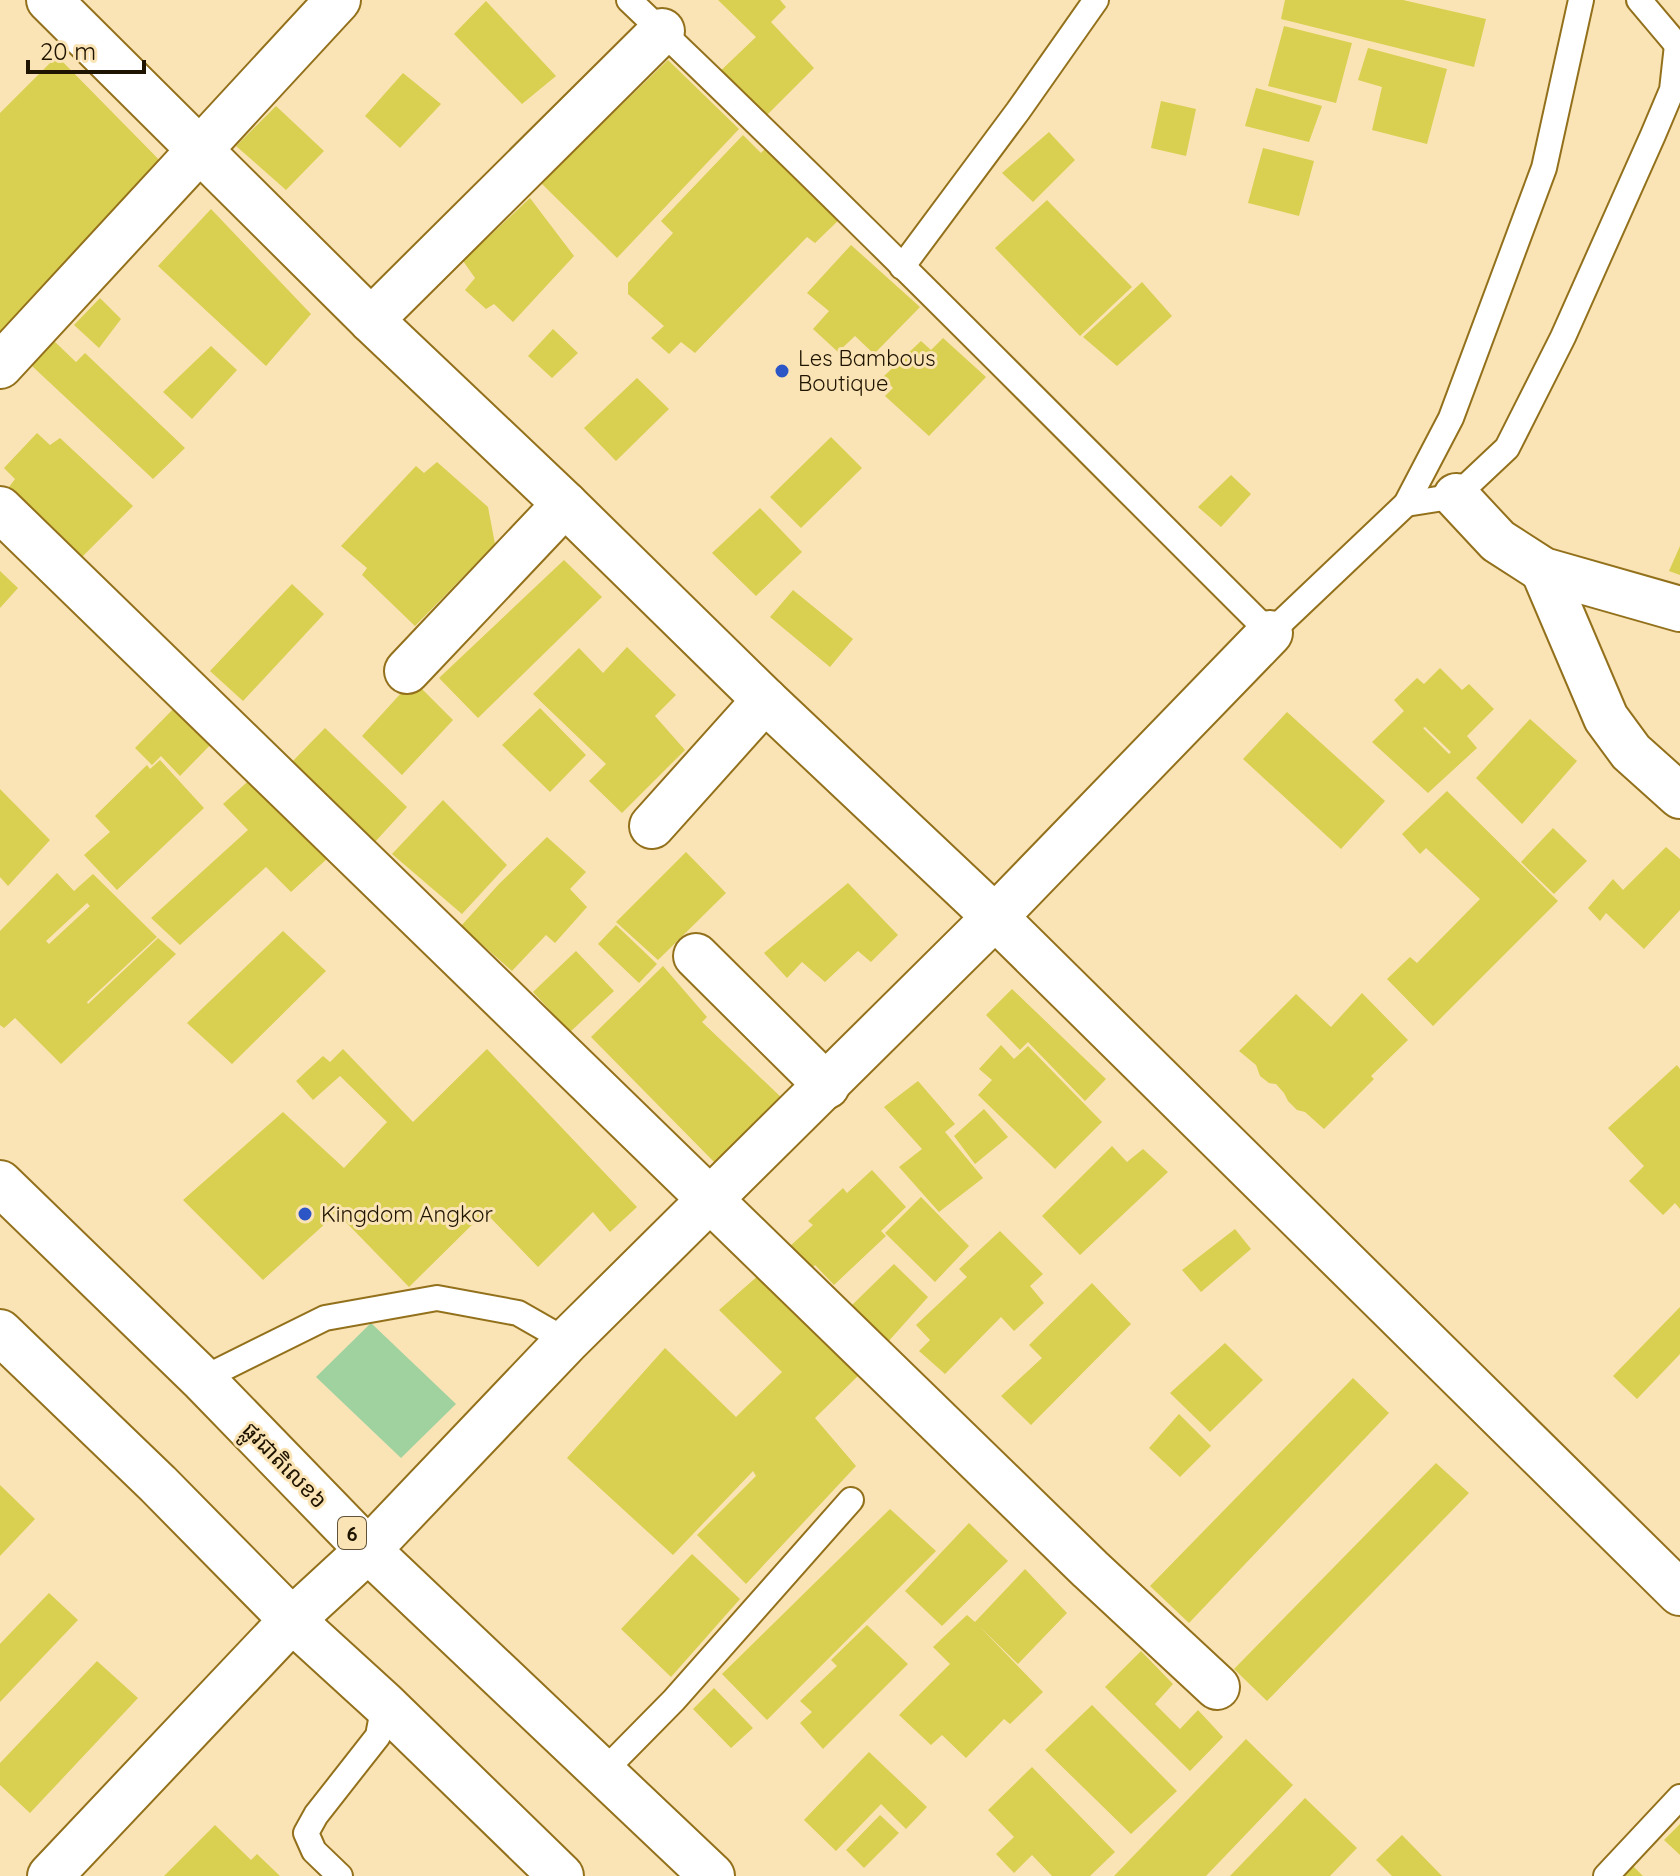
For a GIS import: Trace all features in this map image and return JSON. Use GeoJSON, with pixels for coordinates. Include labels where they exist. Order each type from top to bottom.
{"type":"FeatureCollection","features":[{"type":"Feature","properties":{"kind":"main road"},"geometry":{"type":"LineString","coordinates":[[49,0],[371,320],[995,917],[1680,1593]]}},
{"type":"Feature","properties":{"kind":"main road"},"geometry":{"type":"LineString","coordinates":[[0,366],[338,0]]}},
{"type":"Feature","properties":{"kind":"main road"},"geometry":{"type":"LineString","coordinates":[[371,320],[662,31]]}},
{"type":"Feature","properties":{"kind":"main road"},"geometry":{"type":"LineString","coordinates":[[1456,496],[1498,541],[1543,570],[1680,609]]}},
{"type":"Feature","properties":{"kind":"main road"},"geometry":{"type":"LineString","coordinates":[[407,671],[565,504]]}},
{"type":"Feature","properties":{"kind":"main road"},"geometry":{"type":"LineString","coordinates":[[0,509],[1090,1569],[1217,1687]]}},
{"type":"Feature","properties":{"kind":"main road"},"geometry":{"type":"LineString","coordinates":[[1543,570],[1606,718],[1631,752],[1680,796]]}},
{"type":"Feature","properties":{"kind":"main road"},"geometry":{"type":"LineString","coordinates":[[50,1876],[292,1620],[368,1550],[567,1341],[995,917],[1270,633]]}},
{"type":"Feature","properties":{"kind":"main road"},"geometry":{"type":"LineString","coordinates":[[652,826],[765,700]]}},
{"type":"Feature","properties":{"kind":"main road"},"geometry":{"type":"LineString","coordinates":[[696,956],[827,1086]]}},
{"type":"Feature","properties":{"kind":"main road","name":"ផ្លូវជាតិលេខ៦"},"geometry":{"type":"LineString","coordinates":[[0,1183],[202,1379],[368,1550],[712,1876]]}},
{"type":"Feature","properties":{"kind":"main road"},"geometry":{"type":"LineString","coordinates":[[0,1332],[158,1484],[292,1620],[384,1704],[561,1876]]}},
{"type":"Feature","properties":{"kind":"lane"},"geometry":{"type":"LineString","coordinates":[[629,0],[819,182],[1270,633],[1406,504],[1451,418],[1544,168],[1581,0]]}},
{"type":"Feature","properties":{"kind":"lane"},"geometry":{"type":"LineString","coordinates":[[902,267],[1096,0]]}},
{"type":"Feature","properties":{"kind":"lane"},"geometry":{"type":"LineString","coordinates":[[1406,504],[1456,496],[1507,448],[1563,337],[1672,90],[1678,46],[1639,0]]}},
{"type":"Feature","properties":{"kind":"lane"},"geometry":{"type":"LineString","coordinates":[[202,1379],[325,1318],[437,1298],[518,1313],[567,1341]]}},
{"type":"Feature","properties":{"kind":"lane"},"geometry":{"type":"LineString","coordinates":[[604,1771],[674,1700],[851,1500]]}},
{"type":"Feature","properties":{"kind":"lane"},"geometry":{"type":"LineString","coordinates":[[340,1876],[314,1851],[306,1833],[316,1815],[378,1736],[384,1704]]}},
{"type":"Feature","properties":{"kind":"lane"},"geometry":{"type":"LineString","coordinates":[[1606,1876],[1680,1797]]}},
{"type":"Feature","properties":{"kind":"green space"},"geometry":{"type":"Polygon","coordinates":[[[371,1323],[456,1404],[401,1458],[316,1377],[371,1323]]]}},
{"type":"Feature","properties":{"kind":"building"},"geometry":{"type":"Polygon","coordinates":[[[718,0],[780,0],[786,7],[771,22],[814,68],[760,122],[714,77],[756,37],[718,0]]]}},
{"type":"Feature","properties":{"kind":"building"},"geometry":{"type":"Polygon","coordinates":[[[1285,0],[1403,0],[1486,19],[1474,67],[1281,19],[1285,0]]]}},
{"type":"Feature","properties":{"kind":"building"},"geometry":{"type":"Polygon","coordinates":[[[486,1],[556,76],[522,104],[454,34],[486,1]]]}},
{"type":"Feature","properties":{"kind":"building"},"geometry":{"type":"Polygon","coordinates":[[[1284,26],[1352,43],[1336,103],[1268,86],[1284,26]]]}},
{"type":"Feature","properties":{"kind":"building"},"geometry":{"type":"Polygon","coordinates":[[[1368,48],[1447,69],[1427,144],[1372,130],[1382,87],[1358,80],[1368,48]]]}},
{"type":"Feature","properties":{"kind":"building"},"geometry":{"type":"Polygon","coordinates":[[[57,56],[177,178],[0,367],[0,113],[57,56]]]}},
{"type":"Feature","properties":{"kind":"building"},"geometry":{"type":"Polygon","coordinates":[[[668,60],[739,129],[617,258],[541,183],[668,60]]]}},
{"type":"Feature","properties":{"kind":"building"},"geometry":{"type":"Polygon","coordinates":[[[403,73],[441,104],[400,148],[365,116],[403,73]]]}},
{"type":"Feature","properties":{"kind":"building"},"geometry":{"type":"Polygon","coordinates":[[[1256,88],[1322,106],[1309,142],[1245,126],[1256,88]]]}},
{"type":"Feature","properties":{"kind":"building"},"geometry":{"type":"Polygon","coordinates":[[[1161,101],[1196,109],[1186,156],[1151,148],[1161,101]]]}},
{"type":"Feature","properties":{"kind":"building"},"geometry":{"type":"Polygon","coordinates":[[[276,106],[324,151],[286,190],[236,146],[276,106]]]}},
{"type":"Feature","properties":{"kind":"building"},"geometry":{"type":"Polygon","coordinates":[[[1049,132],[1075,160],[1033,202],[1002,173],[1049,132]]]}},
{"type":"Feature","properties":{"kind":"building"},"geometry":{"type":"Polygon","coordinates":[[[743,135],[761,153],[772,141],[846,213],[815,243],[807,237],[695,353],[681,342],[669,354],[651,338],[664,326],[628,294],[628,283],[673,233],[661,221],[743,135]]]}},
{"type":"Feature","properties":{"kind":"building"},"geometry":{"type":"Polygon","coordinates":[[[1263,148],[1314,161],[1299,216],[1248,203],[1263,148]]]}},
{"type":"Feature","properties":{"kind":"building"},"geometry":{"type":"Polygon","coordinates":[[[530,198],[574,256],[513,322],[494,304],[486,309],[465,290],[475,278],[463,261],[530,198]]]}},
{"type":"Feature","properties":{"kind":"building"},"geometry":{"type":"Polygon","coordinates":[[[1047,200],[1132,287],[1080,336],[995,248],[1047,200]]]}},
{"type":"Feature","properties":{"kind":"building"},"geometry":{"type":"Polygon","coordinates":[[[211,209],[311,314],[266,366],[158,266],[211,209]]]}},
{"type":"Feature","properties":{"kind":"building"},"geometry":{"type":"Polygon","coordinates":[[[851,245],[920,307],[874,354],[855,336],[838,352],[813,329],[829,311],[807,293],[851,245]]]}},
{"type":"Feature","properties":{"kind":"building"},"geometry":{"type":"Polygon","coordinates":[[[1142,282],[1172,316],[1117,366],[1083,337],[1142,282]]]}},
{"type":"Feature","properties":{"kind":"building"},"geometry":{"type":"Polygon","coordinates":[[[100,298],[121,319],[99,348],[74,325],[100,298]]]}},
{"type":"Feature","properties":{"kind":"building"},"geometry":{"type":"Polygon","coordinates":[[[553,329],[578,353],[552,378],[528,356],[553,329]]]}},
{"type":"Feature","properties":{"kind":"building"},"geometry":{"type":"Polygon","coordinates":[[[943,338],[986,377],[929,436],[885,396],[893,388],[883,377],[921,341],[931,350],[943,338]]]}},
{"type":"Feature","properties":{"kind":"building"},"geometry":{"type":"Polygon","coordinates":[[[54,341],[76,362],[85,353],[185,448],[153,479],[32,366],[54,341]]]}},
{"type":"Feature","properties":{"kind":"building"},"geometry":{"type":"Polygon","coordinates":[[[211,346],[237,370],[192,419],[163,392],[211,346]]]}},
{"type":"Feature","properties":{"kind":"building"},"geometry":{"type":"Polygon","coordinates":[[[637,378],[669,409],[616,461],[584,428],[637,378]]]}},
{"type":"Feature","properties":{"kind":"building"},"geometry":{"type":"Polygon","coordinates":[[[37,433],[50,445],[60,438],[133,506],[82,557],[6,491],[15,479],[4,468],[37,433]]]}},
{"type":"Feature","properties":{"kind":"building"},"geometry":{"type":"Polygon","coordinates":[[[831,437],[862,468],[801,528],[770,497],[831,437]]]}},
{"type":"Feature","properties":{"kind":"building"},"geometry":{"type":"Polygon","coordinates":[[[437,462],[488,507],[495,544],[415,626],[362,575],[367,568],[341,546],[416,466],[424,473],[437,462]]]}},
{"type":"Feature","properties":{"kind":"building"},"geometry":{"type":"Polygon","coordinates":[[[1231,475],[1251,494],[1221,527],[1198,507],[1231,475]]]}},
{"type":"Feature","properties":{"kind":"building"},"geometry":{"type":"Polygon","coordinates":[[[760,508],[802,552],[756,596],[712,553],[760,508]]]}},
{"type":"Feature","properties":{"kind":"building"},"geometry":{"type":"Polygon","coordinates":[[[1680,546],[1680,575],[1669,571],[1680,546]]]}},
{"type":"Feature","properties":{"kind":"building"},"geometry":{"type":"Polygon","coordinates":[[[564,560],[602,597],[478,718],[439,678],[564,560]]]}},
{"type":"Feature","properties":{"kind":"building"},"geometry":{"type":"Polygon","coordinates":[[[0,571],[18,588],[0,608],[0,571]]]}},
{"type":"Feature","properties":{"kind":"building"},"geometry":{"type":"Polygon","coordinates":[[[292,584],[324,614],[243,701],[210,671],[292,584]]]}},
{"type":"Feature","properties":{"kind":"building"},"geometry":{"type":"Polygon","coordinates":[[[793,590],[853,639],[830,667],[770,617],[793,590]]]}},
{"type":"Feature","properties":{"kind":"building"},"geometry":{"type":"Polygon","coordinates":[[[627,647],[676,695],[655,716],[685,750],[622,813],[589,781],[606,764],[533,694],[579,648],[603,673],[627,647]]]}},
{"type":"Feature","properties":{"kind":"building"},"geometry":{"type":"Polygon","coordinates":[[[1440,668],[1462,690],[1469,684],[1494,709],[1467,736],[1477,748],[1428,793],[1372,742],[1404,711],[1394,700],[1417,678],[1424,684],[1440,668]],[[1425,727],[1423,728],[1449,754],[1451,752],[1425,727]]]}},
{"type":"Feature","properties":{"kind":"building"},"geometry":{"type":"Polygon","coordinates":[[[413,680],[453,720],[402,775],[362,736],[413,680]]]}},
{"type":"Feature","properties":{"kind":"building"},"geometry":{"type":"Polygon","coordinates":[[[181,701],[218,737],[180,776],[161,756],[152,765],[135,748],[181,701]]]}},
{"type":"Feature","properties":{"kind":"building"},"geometry":{"type":"Polygon","coordinates":[[[540,708],[586,755],[550,792],[502,745],[540,708]]]}},
{"type":"Feature","properties":{"kind":"building"},"geometry":{"type":"Polygon","coordinates":[[[1287,712],[1385,801],[1341,849],[1243,759],[1287,712]]]}},
{"type":"Feature","properties":{"kind":"building"},"geometry":{"type":"Polygon","coordinates":[[[1530,719],[1577,761],[1522,824],[1476,778],[1530,719]]]}},
{"type":"Feature","properties":{"kind":"building"},"geometry":{"type":"Polygon","coordinates":[[[325,728],[407,807],[374,843],[291,763],[325,728]]]}},
{"type":"Feature","properties":{"kind":"building"},"geometry":{"type":"Polygon","coordinates":[[[160,760],[204,808],[117,890],[84,855],[110,832],[95,816],[147,765],[150,769],[160,760]]]}},
{"type":"Feature","properties":{"kind":"building"},"geometry":{"type":"Polygon","coordinates":[[[257,773],[329,857],[291,892],[266,867],[180,945],[151,918],[248,830],[223,804],[257,773]]]}},
{"type":"Feature","properties":{"kind":"building"},"geometry":{"type":"Polygon","coordinates":[[[0,789],[50,840],[8,886],[0,877],[0,789]]]}},
{"type":"Feature","properties":{"kind":"building"},"geometry":{"type":"Polygon","coordinates":[[[1447,791],[1558,901],[1433,1026],[1387,979],[1410,957],[1417,963],[1480,899],[1426,848],[1420,854],[1402,834],[1447,791]]]}},
{"type":"Feature","properties":{"kind":"building"},"geometry":{"type":"Polygon","coordinates":[[[443,800],[507,865],[462,914],[392,854],[443,800]]]}},
{"type":"Feature","properties":{"kind":"building"},"geometry":{"type":"Polygon","coordinates":[[[1553,828],[1587,861],[1554,894],[1521,862],[1553,828]]]}},
{"type":"Feature","properties":{"kind":"building"},"geometry":{"type":"Polygon","coordinates":[[[547,837],[586,872],[570,889],[587,907],[555,943],[546,935],[512,971],[461,926],[547,837]]]}},
{"type":"Feature","properties":{"kind":"building"},"geometry":{"type":"Polygon","coordinates":[[[1666,847],[1680,859],[1680,910],[1644,949],[1606,913],[1600,921],[1588,908],[1613,879],[1623,890],[1666,847]]]}},
{"type":"Feature","properties":{"kind":"building"},"geometry":{"type":"Polygon","coordinates":[[[686,852],[726,893],[658,960],[616,922],[686,852]]]}},
{"type":"Feature","properties":{"kind":"building"},"geometry":{"type":"Polygon","coordinates":[[[57,873],[74,891],[93,874],[157,937],[88,1004],[158,938],[176,954],[61,1064],[15,1018],[4,1028],[0,1025],[0,931],[57,873]],[[87,903],[46,941],[49,944],[90,906],[87,903]]]}},
{"type":"Feature","properties":{"kind":"building"},"geometry":{"type":"Polygon","coordinates":[[[848,883],[898,935],[871,962],[858,951],[825,982],[802,962],[787,978],[764,953],[848,883]]]}},
{"type":"Feature","properties":{"kind":"building"},"geometry":{"type":"Polygon","coordinates":[[[616,925],[657,964],[639,983],[598,944],[616,925]]]}},
{"type":"Feature","properties":{"kind":"building"},"geometry":{"type":"Polygon","coordinates":[[[283,931],[326,971],[232,1064],[187,1023],[283,931]]]}},
{"type":"Feature","properties":{"kind":"building"},"geometry":{"type":"Polygon","coordinates":[[[576,951],[614,991],[570,1032],[533,992],[576,951]]]}},
{"type":"Feature","properties":{"kind":"building"},"geometry":{"type":"Polygon","coordinates":[[[663,966],[707,1017],[702,1022],[783,1099],[718,1166],[591,1037],[663,966]]]}},
{"type":"Feature","properties":{"kind":"building"},"geometry":{"type":"Polygon","coordinates":[[[1012,989],[1106,1079],[1085,1101],[1028,1042],[1020,1050],[986,1015],[1012,989]]]}},
{"type":"Feature","properties":{"kind":"building"},"geometry":{"type":"Polygon","coordinates":[[[1362,993],[1408,1040],[1324,1129],[1305,1112],[1297,1110],[1276,1084],[1260,1076],[1256,1065],[1239,1051],[1296,994],[1331,1027],[1362,993]]]}},
{"type":"Feature","properties":{"kind":"building"},"geometry":{"type":"Polygon","coordinates":[[[1001,1045],[1014,1059],[1028,1046],[1102,1122],[1055,1169],[978,1095],[992,1080],[979,1069],[1001,1045]]]}},
{"type":"Feature","properties":{"kind":"building"},"geometry":{"type":"Polygon","coordinates":[[[343,1049],[413,1122],[487,1049],[637,1207],[610,1232],[593,1212],[538,1267],[485,1212],[409,1287],[337,1213],[263,1280],[183,1200],[283,1112],[344,1168],[387,1122],[340,1076],[313,1100],[296,1081],[323,1056],[330,1062],[343,1049]]]}},
{"type":"Feature","properties":{"kind":"building"},"geometry":{"type":"Polygon","coordinates":[[[1677,1065],[1680,1069],[1680,1209],[1675,1203],[1663,1215],[1629,1181],[1644,1166],[1608,1128],[1677,1065]]]}},
{"type":"Feature","properties":{"kind":"building"},"geometry":{"type":"Polygon","coordinates":[[[918,1081],[955,1124],[945,1132],[983,1178],[939,1212],[899,1167],[922,1149],[884,1107],[918,1081]]]}},
{"type":"Feature","properties":{"kind":"building"},"geometry":{"type":"Polygon","coordinates":[[[984,1109],[1008,1137],[975,1164],[954,1136],[984,1109]]]}},
{"type":"Feature","properties":{"kind":"building"},"geometry":{"type":"Polygon","coordinates":[[[1112,1146],[1127,1162],[1143,1149],[1168,1172],[1080,1255],[1042,1216],[1112,1146]]]}},
{"type":"Feature","properties":{"kind":"building"},"geometry":{"type":"Polygon","coordinates":[[[872,1170],[906,1207],[881,1231],[886,1236],[834,1285],[815,1265],[811,1269],[789,1247],[813,1225],[808,1221],[843,1188],[847,1193],[872,1170]]]}},
{"type":"Feature","properties":{"kind":"building"},"geometry":{"type":"Polygon","coordinates":[[[921,1197],[969,1246],[935,1282],[885,1233],[921,1197]]]}},
{"type":"Feature","properties":{"kind":"building"},"geometry":{"type":"Polygon","coordinates":[[[1235,1229],[1251,1249],[1201,1292],[1182,1270],[1235,1229]]]}},
{"type":"Feature","properties":{"kind":"building"},"geometry":{"type":"Polygon","coordinates":[[[1000,1231],[1043,1274],[1030,1286],[1044,1303],[1014,1331],[1001,1317],[945,1374],[919,1351],[930,1340],[916,1325],[967,1277],[959,1269],[1000,1231]]]}},
{"type":"Feature","properties":{"kind":"building"},"geometry":{"type":"Polygon","coordinates":[[[894,1264],[928,1297],[887,1343],[849,1308],[894,1264]]]}},
{"type":"Feature","properties":{"kind":"building"},"geometry":{"type":"Polygon","coordinates":[[[760,1274],[861,1373],[815,1418],[856,1466],[746,1584],[697,1535],[756,1476],[753,1471],[673,1555],[567,1458],[665,1348],[736,1417],[782,1372],[719,1310],[760,1274]]]}},
{"type":"Feature","properties":{"kind":"building"},"geometry":{"type":"Polygon","coordinates":[[[1092,1283],[1131,1324],[1031,1425],[1001,1396],[1042,1358],[1029,1345],[1092,1283]]]}},
{"type":"Feature","properties":{"kind":"building"},"geometry":{"type":"Polygon","coordinates":[[[1680,1307],[1680,1354],[1637,1399],[1613,1376],[1680,1307]]]}},
{"type":"Feature","properties":{"kind":"building"},"geometry":{"type":"Polygon","coordinates":[[[1225,1343],[1263,1380],[1210,1432],[1170,1393],[1225,1343]]]}},
{"type":"Feature","properties":{"kind":"building"},"geometry":{"type":"Polygon","coordinates":[[[1353,1378],[1389,1413],[1189,1623],[1150,1586],[1353,1378]]]}},
{"type":"Feature","properties":{"kind":"building"},"geometry":{"type":"Polygon","coordinates":[[[1179,1414],[1211,1446],[1180,1477],[1149,1448],[1179,1414]]]}},
{"type":"Feature","properties":{"kind":"building"},"geometry":{"type":"Polygon","coordinates":[[[1436,1463],[1469,1493],[1267,1701],[1234,1669],[1436,1463]]]}},
{"type":"Feature","properties":{"kind":"building"},"geometry":{"type":"Polygon","coordinates":[[[0,1485],[35,1519],[0,1556],[0,1485]]]}},
{"type":"Feature","properties":{"kind":"building"},"geometry":{"type":"Polygon","coordinates":[[[890,1509],[936,1551],[767,1720],[722,1674],[890,1509]]]}},
{"type":"Feature","properties":{"kind":"building"},"geometry":{"type":"Polygon","coordinates":[[[969,1523],[1008,1561],[942,1626],[905,1591],[969,1523]]]}},
{"type":"Feature","properties":{"kind":"building"},"geometry":{"type":"Polygon","coordinates":[[[692,1554],[740,1599],[671,1677],[621,1629],[692,1554]]]}},
{"type":"Feature","properties":{"kind":"building"},"geometry":{"type":"Polygon","coordinates":[[[1025,1569],[1067,1613],[1018,1664],[979,1626],[1043,1692],[1010,1724],[1004,1719],[966,1758],[942,1735],[931,1745],[899,1715],[950,1664],[933,1647],[967,1615],[975,1622],[1025,1569]]]}},
{"type":"Feature","properties":{"kind":"building"},"geometry":{"type":"Polygon","coordinates":[[[49,1593],[78,1620],[0,1702],[0,1644],[49,1593]]]}},
{"type":"Feature","properties":{"kind":"building"},"geometry":{"type":"Polygon","coordinates":[[[867,1625],[908,1664],[823,1749],[800,1723],[812,1712],[800,1701],[837,1666],[831,1660],[867,1625]]]}},
{"type":"Feature","properties":{"kind":"building"},"geometry":{"type":"Polygon","coordinates":[[[1141,1651],[1173,1684],[1155,1704],[1180,1729],[1198,1710],[1223,1737],[1190,1771],[1105,1687],[1141,1651]]]}},
{"type":"Feature","properties":{"kind":"building"},"geometry":{"type":"Polygon","coordinates":[[[97,1661],[138,1698],[30,1813],[0,1785],[0,1763],[97,1661]]]}},
{"type":"Feature","properties":{"kind":"building"},"geometry":{"type":"Polygon","coordinates":[[[714,1688],[753,1728],[731,1748],[693,1709],[714,1688]]]}},
{"type":"Feature","properties":{"kind":"building"},"geometry":{"type":"Polygon","coordinates":[[[1092,1705],[1177,1791],[1131,1834],[1045,1750],[1092,1705]]]}},
{"type":"Feature","properties":{"kind":"building"},"geometry":{"type":"Polygon","coordinates":[[[1246,1739],[1293,1785],[1206,1876],[1114,1876],[1246,1739]]]}},
{"type":"Feature","properties":{"kind":"building"},"geometry":{"type":"Polygon","coordinates":[[[869,1752],[927,1807],[906,1829],[881,1804],[836,1851],[804,1820],[869,1752]]]}},
{"type":"Feature","properties":{"kind":"building"},"geometry":{"type":"Polygon","coordinates":[[[1032,1767],[1115,1852],[1090,1876],[1052,1876],[1032,1855],[1014,1873],[996,1854],[1014,1837],[988,1810],[1032,1767]]]}},
{"type":"Feature","properties":{"kind":"building"},"geometry":{"type":"Polygon","coordinates":[[[1305,1798],[1357,1848],[1330,1876],[1230,1876],[1305,1798]]]}},
{"type":"Feature","properties":{"kind":"building"},"geometry":{"type":"Polygon","coordinates":[[[880,1815],[899,1833],[864,1868],[846,1850],[880,1815]]]}},
{"type":"Feature","properties":{"kind":"building"},"geometry":{"type":"Polygon","coordinates":[[[1680,1824],[1680,1855],[1664,1840],[1680,1824]]]}},
{"type":"Feature","properties":{"kind":"building"},"geometry":{"type":"Polygon","coordinates":[[[215,1825],[251,1860],[257,1854],[280,1876],[164,1876],[215,1825]]]}},
{"type":"Feature","properties":{"kind":"building"},"geometry":{"type":"Polygon","coordinates":[[[1402,1835],[1442,1876],[1392,1876],[1376,1860],[1402,1835]]]}},
{"type":"Feature","properties":{"kind":"building"},"geometry":{"type":"Polygon","coordinates":[[[1633,1866],[1643,1876],[1623,1876],[1633,1866]]]}},
{"type":"Feature","properties":{"kind":"place","name":"Les Bambous Boutique"},"geometry":{"type":"Point","coordinates":[782,371]}},
{"type":"Feature","properties":{"kind":"place","name":"Kingdom Angkor"},"geometry":{"type":"Point","coordinates":[305,1214]}}]}
